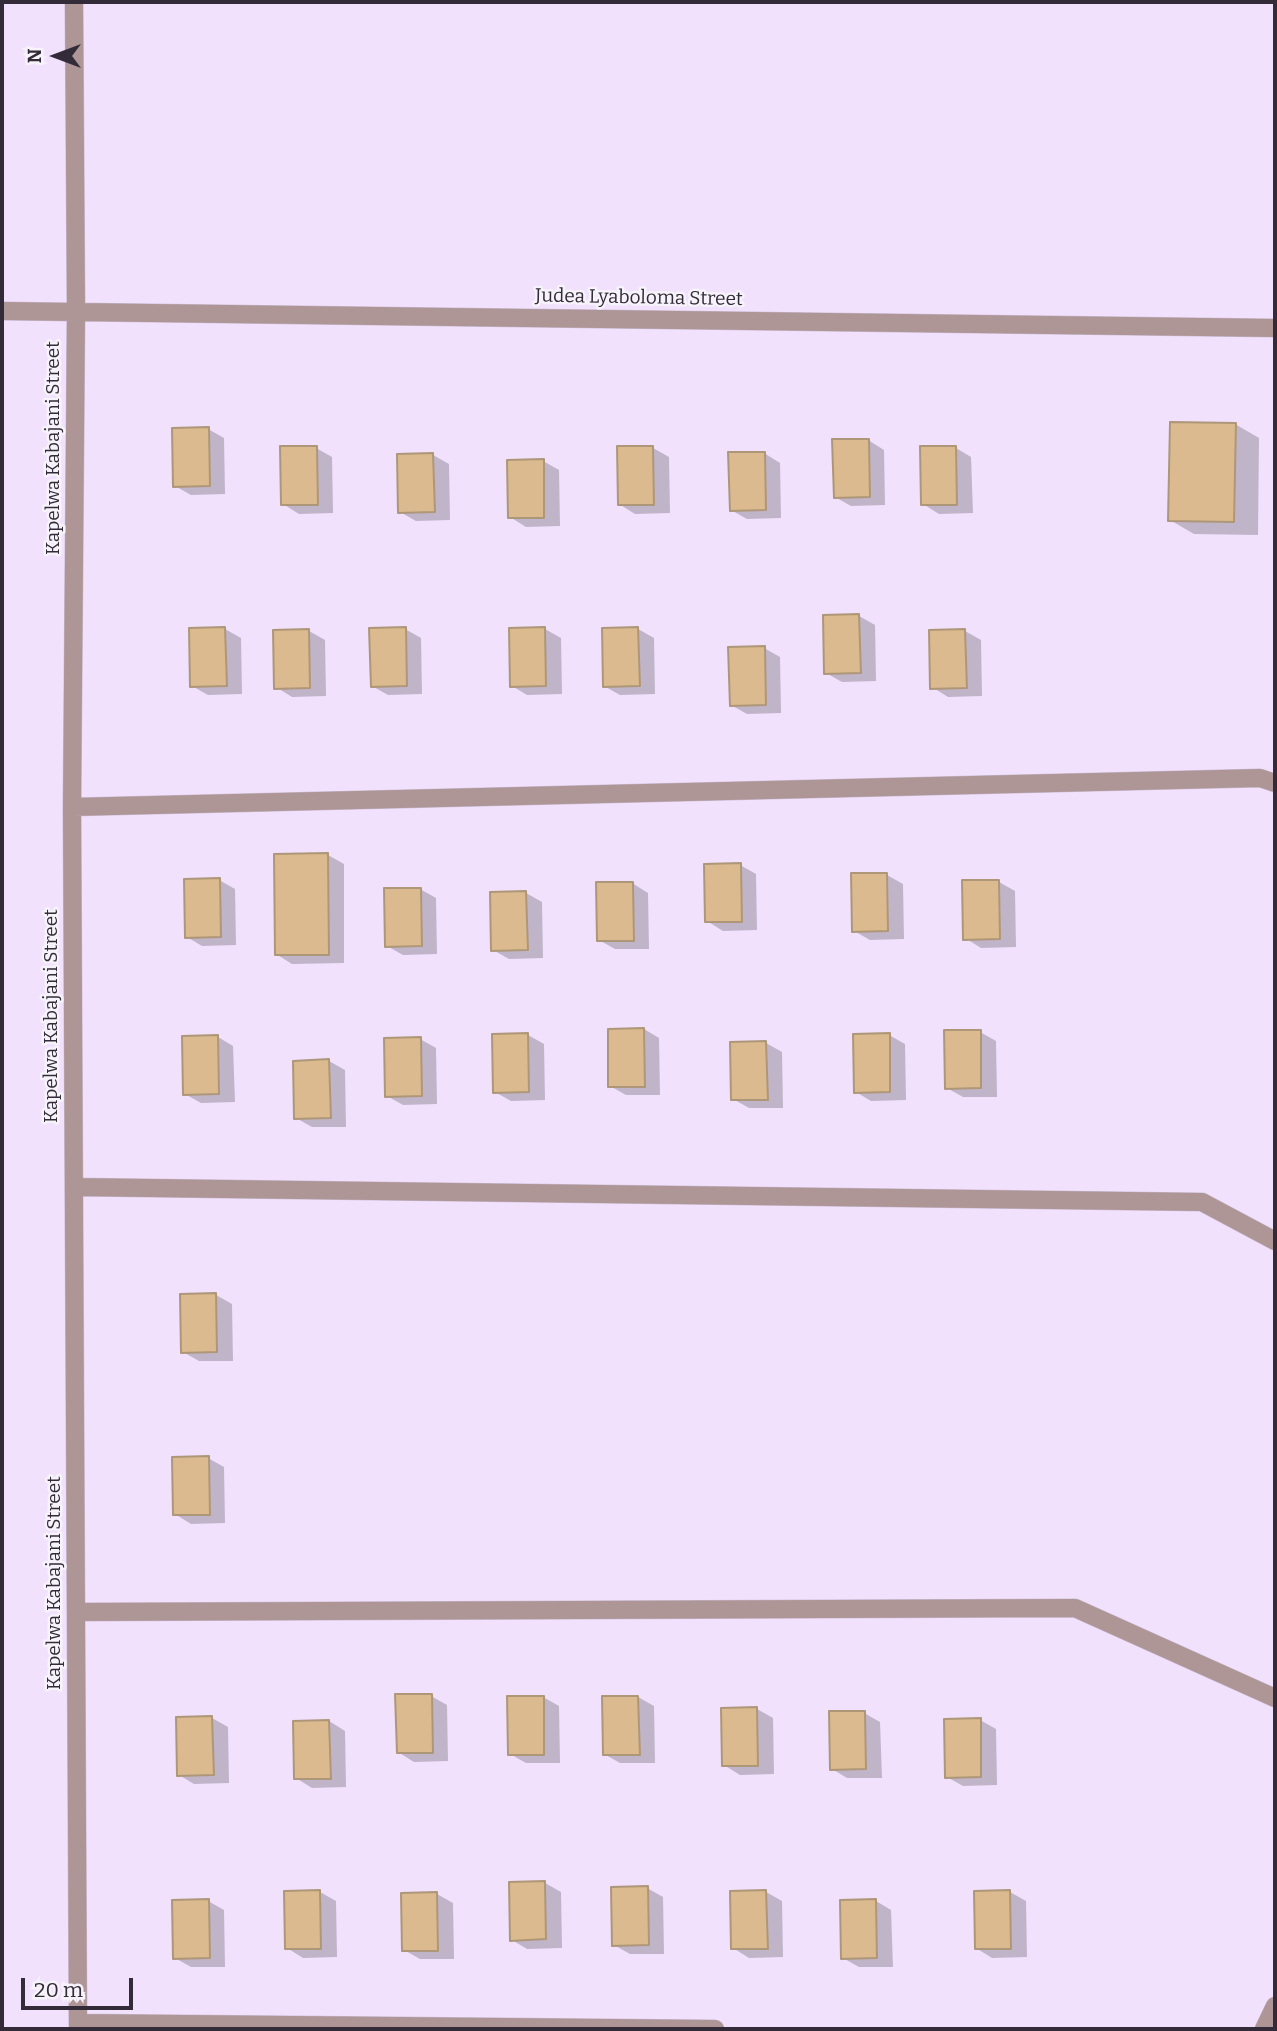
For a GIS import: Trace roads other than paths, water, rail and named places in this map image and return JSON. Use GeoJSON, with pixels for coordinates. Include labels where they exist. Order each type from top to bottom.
{"type":"FeatureCollection","features":[{"type":"Feature","properties":{"kind":"street","name":"Kapelwa Kabajani Street"},"geometry":{"type":"LineString","coordinates":[[74,2],[76,310],[72,807],[78,2026]]}},
{"type":"Feature","properties":{"kind":"street","name":"Judea Lyaboloma Street"},"geometry":{"type":"LineString","coordinates":[[2,311],[1275,328]]}},
{"type":"Feature","properties":{"kind":"street"},"geometry":{"type":"LineString","coordinates":[[72,807],[1260,778],[1275,783]]}},
{"type":"Feature","properties":{"kind":"street"},"geometry":{"type":"LineString","coordinates":[[74,1187],[1202,1202],[1275,1241]]}},
{"type":"Feature","properties":{"kind":"street"},"geometry":{"type":"LineString","coordinates":[[76,1612],[1075,1608],[1275,1698]]}},
{"type":"Feature","properties":{"kind":"street"},"geometry":{"type":"LineString","coordinates":[[1264,2029],[1275,2006]]}},
{"type":"Feature","properties":{"kind":"street"},"geometry":{"type":"LineString","coordinates":[[78,2026],[715,2029]]}}]}
